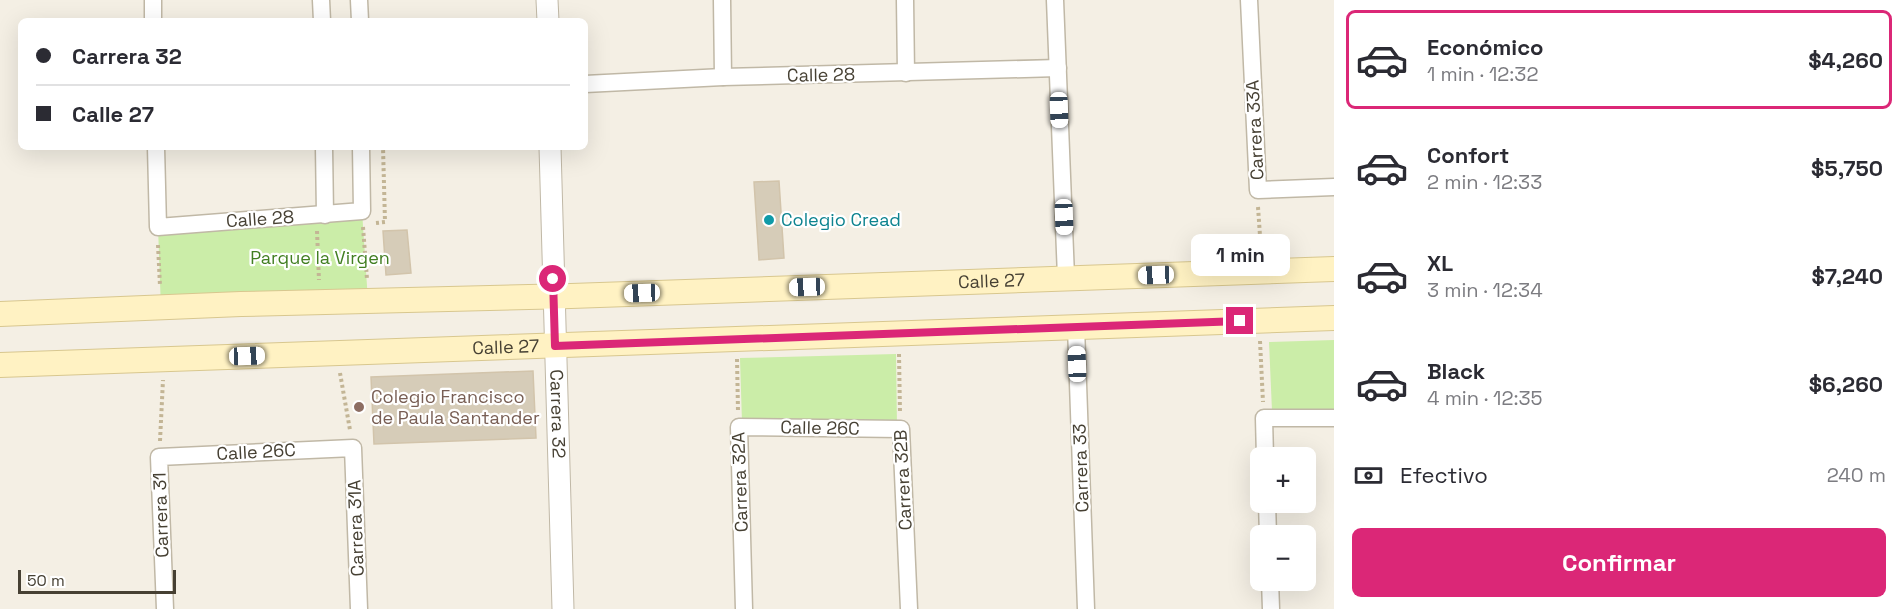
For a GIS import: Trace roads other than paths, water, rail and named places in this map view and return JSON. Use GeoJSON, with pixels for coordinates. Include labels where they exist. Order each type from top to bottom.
{"type":"FeatureCollection","features":[{"type":"Feature","properties":{"kind":"main road","name":"Calle 27"},"geometry":{"type":"LineString","coordinates":[[0,314],[1334,269]]}},
{"type":"Feature","properties":{"kind":"main road","name":"Calle 27"},"geometry":{"type":"LineString","coordinates":[[0,365],[1334,318]]}},
{"type":"Feature","properties":{"kind":"street"},"geometry":{"type":"LineString","coordinates":[[153,0],[153,18]]}},
{"type":"Feature","properties":{"kind":"street"},"geometry":{"type":"LineString","coordinates":[[321,0],[322,18]]}},
{"type":"Feature","properties":{"kind":"street"},"geometry":{"type":"LineString","coordinates":[[359,0],[360,18]]}},
{"type":"Feature","properties":{"kind":"street"},"geometry":{"type":"LineString","coordinates":[[547,0],[548,18]]}},
{"type":"Feature","properties":{"kind":"street"},"geometry":{"type":"LineString","coordinates":[[722,0],[723,77]]}},
{"type":"Feature","properties":{"kind":"street"},"geometry":{"type":"LineString","coordinates":[[905,0],[906,72]]}},
{"type":"Feature","properties":{"kind":"street"},"geometry":{"type":"LineString","coordinates":[[1055,0],[1066,277]]}},
{"type":"Feature","properties":{"kind":"street","name":"Carrera 33A"},"geometry":{"type":"LineString","coordinates":[[1248,0],[1258,190],[1334,187]]}},
{"type":"Feature","properties":{"kind":"street","name":"Calle 28"},"geometry":{"type":"LineString","coordinates":[[588,84],[723,77],[1058,69]]}},
{"type":"Feature","properties":{"kind":"street","name":"Calle 28"},"geometry":{"type":"LineString","coordinates":[[156,150],[158,227],[362,211],[361,150]]}},
{"type":"Feature","properties":{"kind":"street"},"geometry":{"type":"LineString","coordinates":[[321,215],[324,150]]}},
{"type":"Feature","properties":{"kind":"street","name":"Carrera 32"},"geometry":{"type":"LineString","coordinates":[[550,150],[563,609]]}},
{"type":"Feature","properties":{"kind":"street","name":"Carrera 33"},"geometry":{"type":"LineString","coordinates":[[1076,327],[1086,609]]}},
{"type":"Feature","properties":{"kind":"street"},"geometry":{"type":"LineString","coordinates":[[1265,447],[1264,418],[1334,418]]}},
{"type":"Feature","properties":{"kind":"street","name":"Calle 26C"},"geometry":{"type":"LineString","coordinates":[[739,427],[901,429]]}},
{"type":"Feature","properties":{"kind":"street","name":"Carrera 32A"},"geometry":{"type":"LineString","coordinates":[[739,427],[744,609]]}},
{"type":"Feature","properties":{"kind":"street","name":"Carrera 32B"},"geometry":{"type":"LineString","coordinates":[[901,429],[909,609]]}},
{"type":"Feature","properties":{"kind":"street","name":"Calle 26C"},"geometry":{"type":"LineString","coordinates":[[159,457],[353,448]]}},
{"type":"Feature","properties":{"kind":"street","name":"Carrera 31A"},"geometry":{"type":"LineString","coordinates":[[353,448],[358,609]]}},
{"type":"Feature","properties":{"kind":"street","name":"Carrera 31"},"geometry":{"type":"LineString","coordinates":[[159,457],[165,609]]}},
{"type":"Feature","properties":{"kind":"street"},"geometry":{"type":"LineString","coordinates":[[1270,591],[1271,609]]}},
{"type":"Feature","properties":{"kind":"place","name":"Colegio Cread"},"geometry":{"type":"Point","coordinates":[769,220]}},
{"type":"Feature","properties":{"kind":"place","name":"Colegio Francisco de Paula Santander"},"geometry":{"type":"Point","coordinates":[359,407]}},
{"type":"Feature","properties":{"kind":"park label","name":"Parque la Virgen"},"geometry":{"type":"Point","coordinates":[320,258]}}]}
